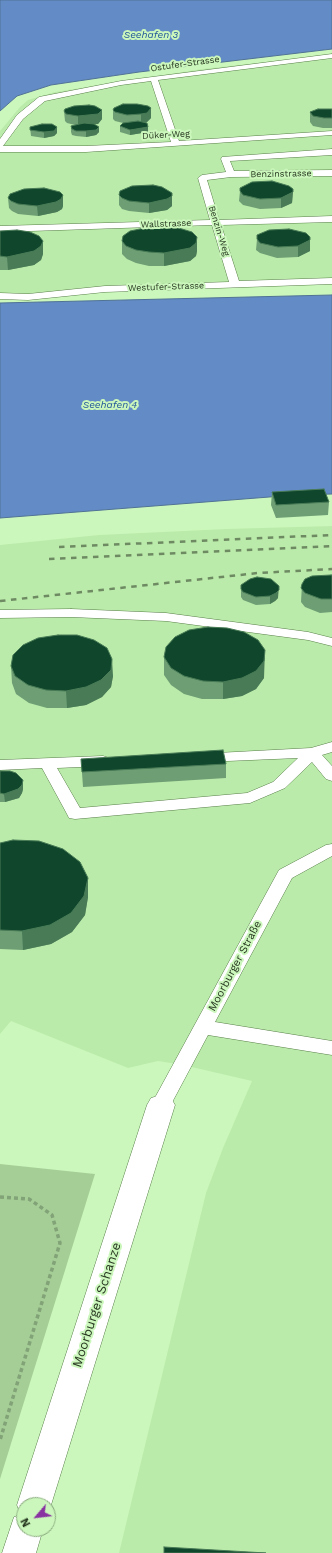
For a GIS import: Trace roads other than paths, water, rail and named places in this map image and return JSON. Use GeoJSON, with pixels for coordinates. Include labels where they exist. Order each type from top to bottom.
{"type":"FeatureCollection","features":[{"type":"Feature","properties":{"kind":"street","name":"Moorburger Schanze"},"geometry":{"type":"LineString","coordinates":[[37,1497],[160,1105]]}},
{"type":"Feature","properties":{"kind":"street"},"geometry":{"type":"LineString","coordinates":[[19,1553],[24,1537]]}},
{"type":"Feature","properties":{"kind":"lane","name":"Ostufer-Strasse"},"geometry":{"type":"LineString","coordinates":[[0,145],[20,117],[42,99],[121,83],[332,56]]}},
{"type":"Feature","properties":{"kind":"lane"},"geometry":{"type":"LineString","coordinates":[[154,79],[176,144]]}},
{"type":"Feature","properties":{"kind":"lane","name":"Düker-Weg"},"geometry":{"type":"LineString","coordinates":[[0,149],[86,149],[332,133]]}},
{"type":"Feature","properties":{"kind":"lane"},"geometry":{"type":"LineString","coordinates":[[294,135],[307,154]]}},
{"type":"Feature","properties":{"kind":"lane"},"geometry":{"type":"LineString","coordinates":[[231,174],[226,159],[332,152]]}},
{"type":"Feature","properties":{"kind":"lane","name":"Benzinstrasse"},"geometry":{"type":"LineString","coordinates":[[202,178],[231,174],[332,173]]}},
{"type":"Feature","properties":{"kind":"lane","name":"Benzin-Weg"},"geometry":{"type":"LineString","coordinates":[[202,178],[235,284]]}},
{"type":"Feature","properties":{"kind":"lane","name":"Wallstrasse"},"geometry":{"type":"LineString","coordinates":[[0,229],[332,219]]}},
{"type":"Feature","properties":{"kind":"lane","name":"Westufer-Strasse"},"geometry":{"type":"LineString","coordinates":[[0,296],[28,297],[105,289],[332,281]]}},
{"type":"Feature","properties":{"kind":"lane"},"geometry":{"type":"LineString","coordinates":[[0,614],[71,613],[166,617],[308,636],[332,642]]}},
{"type":"Feature","properties":{"kind":"lane"},"geometry":{"type":"LineString","coordinates":[[187,758],[312,753],[332,747]]}},
{"type":"Feature","properties":{"kind":"lane"},"geometry":{"type":"LineString","coordinates":[[47,763],[75,814],[250,798],[279,785],[312,753]]}},
{"type":"Feature","properties":{"kind":"lane"},"geometry":{"type":"LineString","coordinates":[[312,753],[332,776]]}},
{"type":"Feature","properties":{"kind":"lane"},"geometry":{"type":"LineString","coordinates":[[0,765],[117,761]]}},
{"type":"Feature","properties":{"kind":"lane","name":"Moorburger Straße"},"geometry":{"type":"LineString","coordinates":[[160,1105],[285,874],[332,849]]}},
{"type":"Feature","properties":{"kind":"lane"},"geometry":{"type":"LineString","coordinates":[[203,1027],[332,1048]]}},
{"type":"Feature","properties":{"kind":"water","name":"Seehafen 3"},"geometry":{"type":"Polygon","coordinates":[[[0,0],[332,0],[332,49],[139,72],[51,85],[17,96],[0,111],[0,0]]]}},
{"type":"Feature","properties":{"kind":"water","name":"Seehafen 4"},"geometry":{"type":"Polygon","coordinates":[[[332,295],[332,494],[295,495],[0,518],[0,303],[332,295]]]}},
{"type":"Feature","properties":{"kind":"railway"},"geometry":{"type":"LineString","coordinates":[[59,547],[332,535]]}},
{"type":"Feature","properties":{"kind":"railway"},"geometry":{"type":"LineString","coordinates":[[49,559],[332,546]]}},
{"type":"Feature","properties":{"kind":"railway"},"geometry":{"type":"LineString","coordinates":[[0,601],[258,573],[332,569]]}}]}
